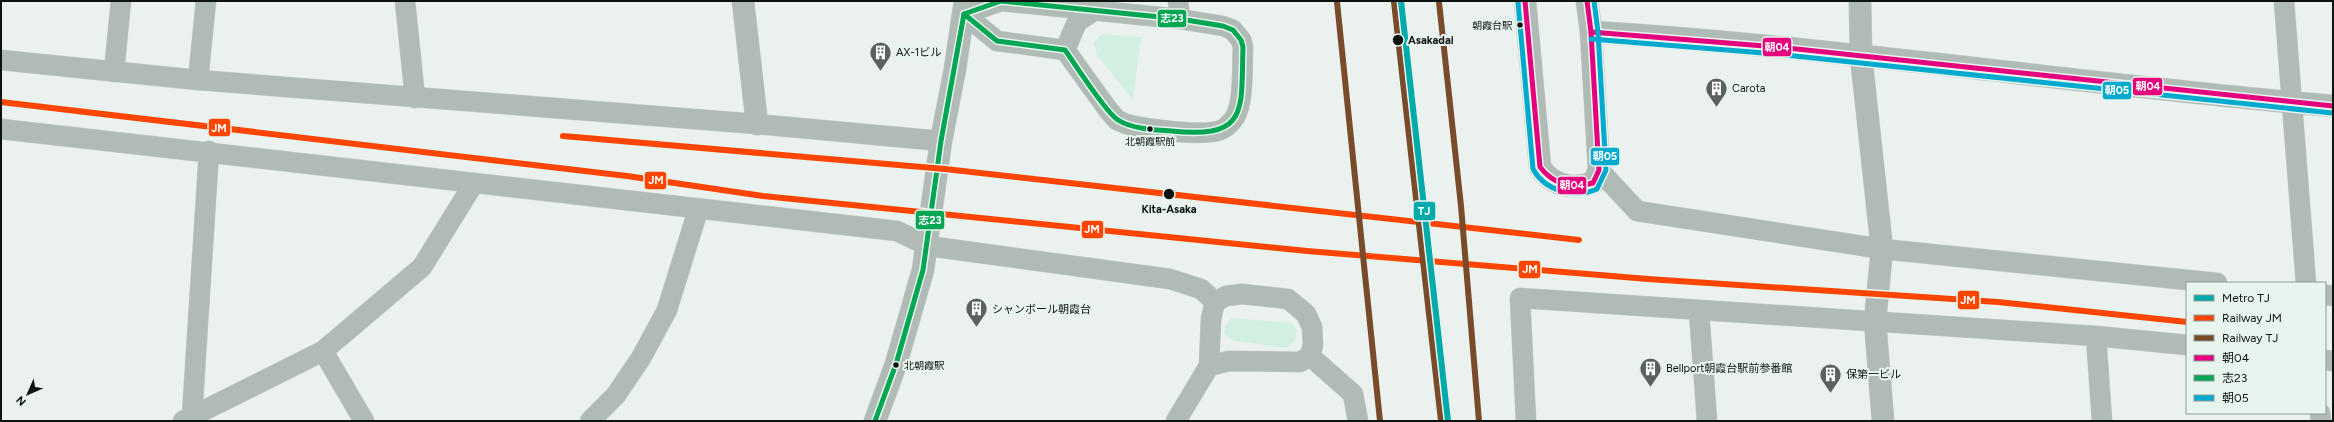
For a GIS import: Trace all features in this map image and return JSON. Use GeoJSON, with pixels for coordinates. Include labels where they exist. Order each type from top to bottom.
{"type":"FeatureCollection","features":[{"type":"Feature","properties":{"kind":"street"},"geometry":{"type":"LineString","coordinates":[[114,72],[121,1]]}},
{"type":"Feature","properties":{"kind":"street"},"geometry":{"type":"LineString","coordinates":[[198,80],[206,1]]}},
{"type":"Feature","properties":{"kind":"street"},"geometry":{"type":"LineString","coordinates":[[405,1],[415,98]]}},
{"type":"Feature","properties":{"kind":"street"},"geometry":{"type":"LineString","coordinates":[[743,1],[757,124]]}},
{"type":"Feature","properties":{"kind":"street"},"geometry":{"type":"LineString","coordinates":[[1001,1],[1095,10],[1179,10],[1233,30],[1241,40],[1243,47],[1239,105],[1231,121],[1218,130],[1199,132],[1146,128],[1126,124],[1117,120],[1064,50],[997,40],[965,8],[1001,1]]}},
{"type":"Feature","properties":{"kind":"street"},"geometry":{"type":"LineString","coordinates":[[1525,1],[1540,167],[1545,176],[1553,182],[1564,185],[1586,186],[1593,183],[1599,170],[1589,2]]}},
{"type":"Feature","properties":{"kind":"street"},"geometry":{"type":"LineString","coordinates":[[1860,1],[1861,56],[1882,249],[1875,321],[1883,421]]}},
{"type":"Feature","properties":{"kind":"street"},"geometry":{"type":"LineString","coordinates":[[2284,1],[2306,282]]}},
{"type":"Feature","properties":{"kind":"street"},"geometry":{"type":"LineString","coordinates":[[875,421],[896,364],[928,246],[941,141],[965,8]]}},
{"type":"Feature","properties":{"kind":"street"},"geometry":{"type":"LineString","coordinates":[[1064,50],[1077,22],[1095,10]]}},
{"type":"Feature","properties":{"kind":"street"},"geometry":{"type":"LineString","coordinates":[[1591,32],[1653,36],[1861,56],[2293,103],[2333,106]]}},
{"type":"Feature","properties":{"kind":"street"},"geometry":{"type":"LineString","coordinates":[[1,60],[198,80],[757,124],[941,141]]}},
{"type":"Feature","properties":{"kind":"street"},"geometry":{"type":"LineString","coordinates":[[1,129],[209,151],[698,210],[897,231],[928,246],[1170,279],[1201,289],[1215,302]]}},
{"type":"Feature","properties":{"kind":"street"},"geometry":{"type":"LineString","coordinates":[[188,419],[209,151]]}},
{"type":"Feature","properties":{"kind":"street"},"geometry":{"type":"LineString","coordinates":[[1599,170],[1636,211],[1882,249],[2207,282]]}},
{"type":"Feature","properties":{"kind":"street"},"geometry":{"type":"LineString","coordinates":[[188,419],[323,351],[422,267],[474,183]]}},
{"type":"Feature","properties":{"kind":"street"},"geometry":{"type":"LineString","coordinates":[[590,421],[616,395],[641,358],[667,310],[698,210]]}},
{"type":"Feature","properties":{"kind":"street"},"geometry":{"type":"LineString","coordinates":[[1176,421],[1209,366],[1211,319],[1215,302],[1226,296],[1242,294],[1288,300],[1306,314],[1312,327],[1313,345],[1310,356],[1300,362],[1229,361],[1209,366]]}},
{"type":"Feature","properties":{"kind":"street"},"geometry":{"type":"LineString","coordinates":[[1526,421],[1520,298],[2096,336],[2186,345]]}},
{"type":"Feature","properties":{"kind":"street"},"geometry":{"type":"LineString","coordinates":[[1699,311],[1707,421]]}},
{"type":"Feature","properties":{"kind":"street"},"geometry":{"type":"LineString","coordinates":[[2096,336],[2102,421]]}},
{"type":"Feature","properties":{"kind":"street"},"geometry":{"type":"LineString","coordinates":[[323,351],[364,421]]}},
{"type":"Feature","properties":{"kind":"street"},"geometry":{"type":"LineString","coordinates":[[1310,356],[1353,394],[1358,421]]}},
{"type":"Feature","properties":{"kind":"green space"},"geometry":{"type":"Polygon","coordinates":[[[1102,34],[1141,37],[1133,100],[1097,55],[1094,42],[1102,34]]]}},
{"type":"Feature","properties":{"kind":"green space"},"geometry":{"type":"Polygon","coordinates":[[[1232,318],[1291,323],[1297,329],[1295,340],[1286,348],[1232,340],[1224,334],[1225,326],[1232,318]]]}},
{"type":"Feature","properties":{"kind":"metro line","name":"TJ"},"geometry":{"type":"LineString","coordinates":[[1401,1],[1448,421]]}},
{"type":"Feature","properties":{"kind":"rail line","name":"TJ"},"geometry":{"type":"LineString","coordinates":[[1337,2],[1380,421]]}},
{"type":"Feature","properties":{"kind":"rail line","name":"TJ"},"geometry":{"type":"LineString","coordinates":[[1394,2],[1441,421]]}},
{"type":"Feature","properties":{"kind":"rail line","name":"TJ"},"geometry":{"type":"LineString","coordinates":[[1439,2],[1461,206],[1479,421]]}},
{"type":"Feature","properties":{"kind":"rail line","name":"JM"},"geometry":{"type":"LineString","coordinates":[[1,102],[627,176],[763,196],[1307,251],[1648,279],[1998,302],[2186,322]]}},
{"type":"Feature","properties":{"kind":"rail line","name":"JM"},"geometry":{"type":"LineString","coordinates":[[563,136],[945,169],[1579,240]]}},
{"type":"Feature","properties":{"kind":"transit line","name":"志23"},"geometry":{"type":"LineString","coordinates":[[1001,1],[1180,19],[1223,26],[1233,30],[1241,40],[1243,47],[1242,88],[1240,104],[1236,116],[1228,125],[1215,130],[1196,132],[1151,129],[1124,123],[1113,116],[1106,108],[1065,50],[997,41],[964,14],[1001,1]]}},
{"type":"Feature","properties":{"kind":"transit line","name":"朝04"},"geometry":{"type":"LineString","coordinates":[[1525,1],[1540,167],[1557,182],[1578,186],[1593,183],[1599,170],[1591,32],[1587,1]]}},
{"type":"Feature","properties":{"kind":"transit line","name":"朝05"},"geometry":{"type":"LineString","coordinates":[[1518,2],[1533,169],[1538,177],[1553,188],[1570,193],[1579,193],[1597,189],[1606,170],[1598,32],[1594,1]]}},
{"type":"Feature","properties":{"kind":"transit line","name":"志23"},"geometry":{"type":"LineString","coordinates":[[875,421],[896,364],[923,270],[941,141],[964,14]]}},
{"type":"Feature","properties":{"kind":"transit line","name":"朝04"},"geometry":{"type":"LineString","coordinates":[[1591,32],[1777,47],[2333,106]]}},
{"type":"Feature","properties":{"kind":"transit line","name":"朝05"},"geometry":{"type":"LineString","coordinates":[[1591,39],[1776,54],[2332,113]]}},
{"type":"Feature","properties":{"kind":"place","name":"朝霞台駅"},"geometry":{"type":"Point","coordinates":[1520,25]}},
{"type":"Feature","properties":{"kind":"place","name":"Asakadai"},"geometry":{"type":"Point","coordinates":[1398,40]}},
{"type":"Feature","properties":{"kind":"place","name":"AX-1ビル"},"geometry":{"type":"Point","coordinates":[880,72]}},
{"type":"Feature","properties":{"kind":"place","name":"Carota"},"geometry":{"type":"Point","coordinates":[1716,108]}},
{"type":"Feature","properties":{"kind":"place","name":"北朝霞駅前"},"geometry":{"type":"Point","coordinates":[1150,129]}},
{"type":"Feature","properties":{"kind":"place","name":"Kita-Asaka"},"geometry":{"type":"Point","coordinates":[1169,194]}},
{"type":"Feature","properties":{"kind":"place","name":"シャンボール朝霞台"},"geometry":{"type":"Point","coordinates":[977,328]}},
{"type":"Feature","properties":{"kind":"place","name":"北朝霞駅"},"geometry":{"type":"Point","coordinates":[896,365]}},
{"type":"Feature","properties":{"kind":"place","name":"Bellport朝霞台駅前参番館"},"geometry":{"type":"Point","coordinates":[1651,388]}},
{"type":"Feature","properties":{"kind":"place","name":"保第一ビル"},"geometry":{"type":"Point","coordinates":[1830,394]}}]}
